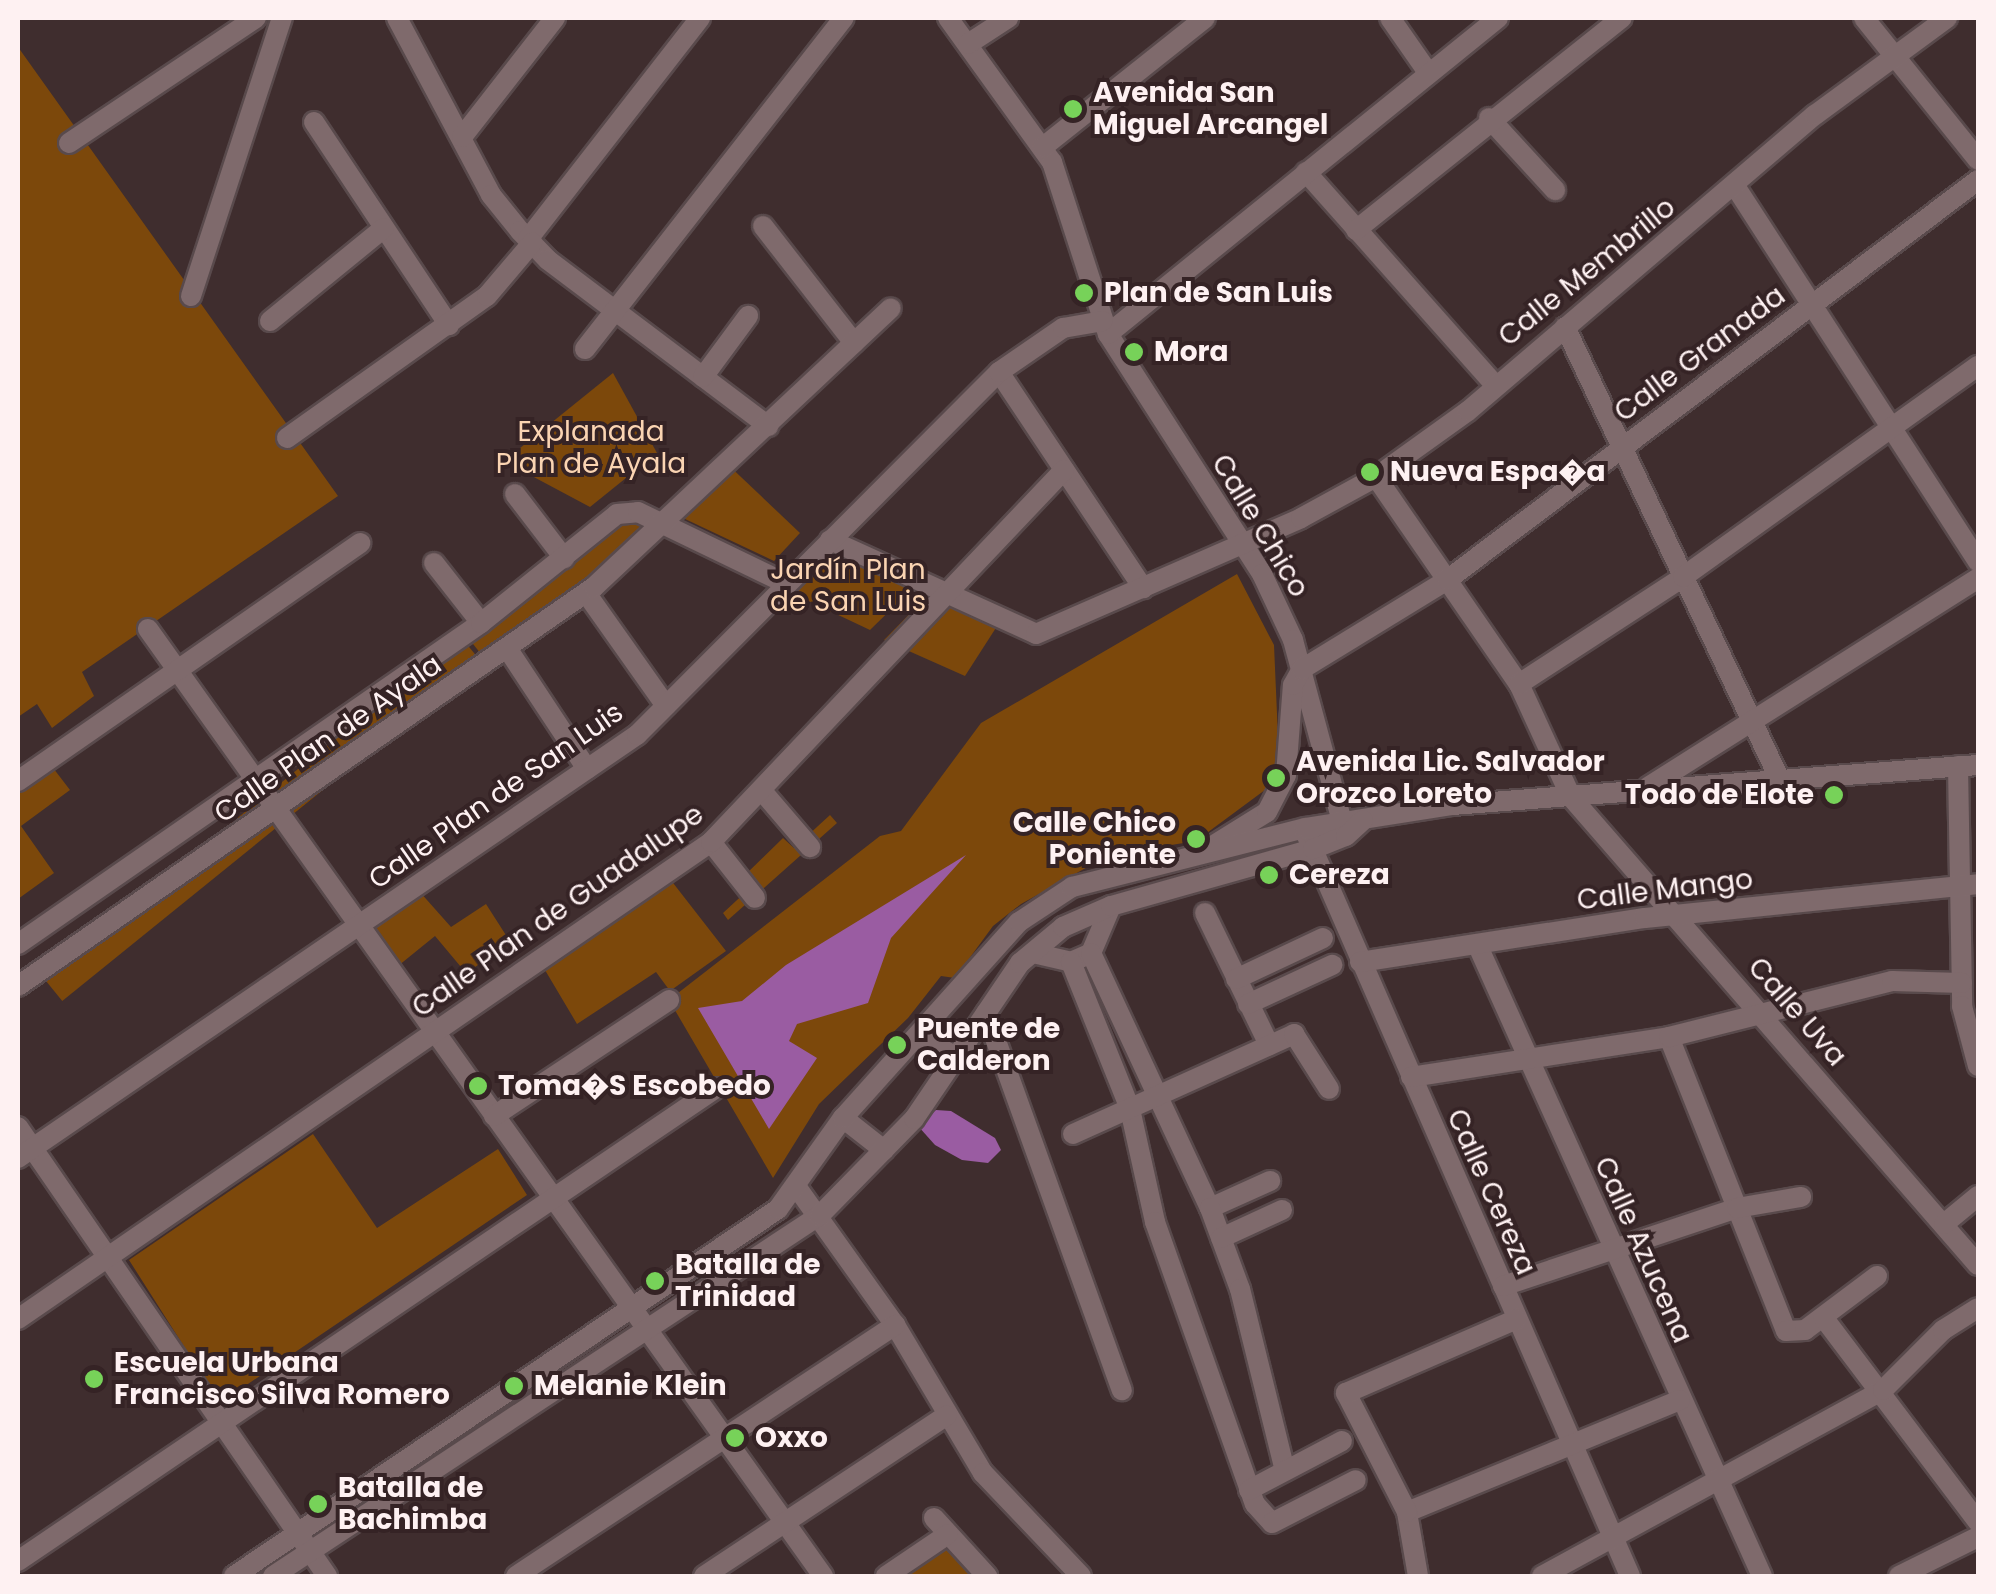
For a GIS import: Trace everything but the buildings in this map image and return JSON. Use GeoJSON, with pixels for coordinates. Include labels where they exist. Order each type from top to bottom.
{"type":"FeatureCollection","features":[{"type":"Feature","properties":{"kind":"street"},"geometry":{"type":"LineString","coordinates":[[69,143],[256,18]]}},
{"type":"Feature","properties":{"kind":"street"},"geometry":{"type":"LineString","coordinates":[[192,296],[282,18]]}},
{"type":"Feature","properties":{"kind":"street"},"geometry":{"type":"LineString","coordinates":[[462,137],[555,18]]}},
{"type":"Feature","properties":{"kind":"street"},"geometry":{"type":"LineString","coordinates":[[287,438],[449,326],[494,288],[700,18]]}},
{"type":"Feature","properties":{"kind":"street"},"geometry":{"type":"LineString","coordinates":[[585,349],[844,18]]}},
{"type":"Feature","properties":{"kind":"street","name":"Calle Chico"},"geometry":{"type":"LineString","coordinates":[[948,18],[1043,147],[1104,328],[1244,540],[1302,668],[1343,828]]}},
{"type":"Feature","properties":{"kind":"street"},"geometry":{"type":"LineString","coordinates":[[968,44],[1008,18]]}},
{"type":"Feature","properties":{"kind":"street"},"geometry":{"type":"LineString","coordinates":[[1043,147],[1204,18]]}},
{"type":"Feature","properties":{"kind":"street"},"geometry":{"type":"LineString","coordinates":[[1390,18],[1427,71]]}},
{"type":"Feature","properties":{"kind":"street"},"geometry":{"type":"LineString","coordinates":[[1104,328],[1498,18]]}},
{"type":"Feature","properties":{"kind":"street"},"geometry":{"type":"LineString","coordinates":[[1356,230],[1489,118],[1622,18]]}},
{"type":"Feature","properties":{"kind":"street"},"geometry":{"type":"LineString","coordinates":[[1864,18],[1978,160]]}},
{"type":"Feature","properties":{"kind":"street","name":"Calle Membrillo"},"geometry":{"type":"LineString","coordinates":[[830,540],[1036,634],[1301,518],[1376,477],[1496,386],[1894,55],[1947,18]]}},
{"type":"Feature","properties":{"kind":"street"},"geometry":{"type":"LineString","coordinates":[[405,21],[491,195],[530,241],[768,426]]}},
{"type":"Feature","properties":{"kind":"street"},"geometry":{"type":"LineString","coordinates":[[1489,118],[1555,190]]}},
{"type":"Feature","properties":{"kind":"street"},"geometry":{"type":"LineString","coordinates":[[314,122],[449,326]]}},
{"type":"Feature","properties":{"kind":"street"},"geometry":{"type":"LineString","coordinates":[[1306,172],[1496,386]]}},
{"type":"Feature","properties":{"kind":"street","name":"Calle Granada"},"geometry":{"type":"LineString","coordinates":[[1302,668],[1446,580],[1978,180]]}},
{"type":"Feature","properties":{"kind":"street"},"geometry":{"type":"LineString","coordinates":[[1736,186],[1978,562]]}},
{"type":"Feature","properties":{"kind":"street"},"geometry":{"type":"LineString","coordinates":[[763,226],[854,343]]}},
{"type":"Feature","properties":{"kind":"street"},"geometry":{"type":"LineString","coordinates":[[270,321],[384,228]]}},
{"type":"Feature","properties":{"kind":"street","name":"Calle Plan de Ayala"},"geometry":{"type":"LineString","coordinates":[[18,986],[586,593],[662,527],[891,308]]}},
{"type":"Feature","properties":{"kind":"street"},"geometry":{"type":"LineString","coordinates":[[703,377],[748,316]]}},
{"type":"Feature","properties":{"kind":"street"},"geometry":{"type":"LineString","coordinates":[[1565,327],[1780,780]]}},
{"type":"Feature","properties":{"kind":"street","name":"Calle Plan de San Luis"},"geometry":{"type":"LineString","coordinates":[[25,1153],[588,769],[666,706],[1000,372],[1063,328],[1104,328]]}},
{"type":"Feature","properties":{"kind":"street"},"geometry":{"type":"LineString","coordinates":[[1519,684],[1684,577],[1978,366]]}},
{"type":"Feature","properties":{"kind":"street"},"geometry":{"type":"LineString","coordinates":[[1000,372],[1143,588]]}},
{"type":"Feature","properties":{"kind":"street","name":"Calle Plan de Guadalupe"},"geometry":{"type":"LineString","coordinates":[[18,1319],[711,842],[1064,470]]}},
{"type":"Feature","properties":{"kind":"street","name":"Calle Uva"},"geometry":{"type":"LineString","coordinates":[[1376,477],[1519,684],[1571,796],[1978,1265]]}},
{"type":"Feature","properties":{"kind":"street"},"geometry":{"type":"LineString","coordinates":[[515,494],[564,558]]}},
{"type":"Feature","properties":{"kind":"street","name":"Calle Plan de Ayala"},"geometry":{"type":"LineString","coordinates":[[18,944],[481,623],[624,511],[787,584]]}},
{"type":"Feature","properties":{"kind":"street"},"geometry":{"type":"LineString","coordinates":[[18,780],[360,543]]}},
{"type":"Feature","properties":{"kind":"street"},"geometry":{"type":"LineString","coordinates":[[434,563],[481,623]]}},
{"type":"Feature","properties":{"kind":"street"},"geometry":{"type":"LineString","coordinates":[[1642,790],[1978,578]]}},
{"type":"Feature","properties":{"kind":"street"},"geometry":{"type":"LineString","coordinates":[[586,593],[666,706]]}},
{"type":"Feature","properties":{"kind":"street"},"geometry":{"type":"LineString","coordinates":[[148,630],[823,1576]]}},
{"type":"Feature","properties":{"kind":"street"},"geometry":{"type":"LineString","coordinates":[[461,637],[483,665]]}},
{"type":"Feature","properties":{"kind":"street"},"geometry":{"type":"LineString","coordinates":[[507,648],[588,769]]}},
{"type":"Feature","properties":{"kind":"street"},"geometry":{"type":"LineString","coordinates":[[1196,856],[1268,812],[1286,775],[1292,685],[1302,668]]}},
{"type":"Feature","properties":{"kind":"street"},"geometry":{"type":"LineString","coordinates":[[273,1576],[820,1215],[884,1150],[1032,952],[1063,927],[1111,906],[1313,848],[1363,820],[1452,805],[1968,766],[1970,884],[1962,982],[1970,1004],[1978,1066]]}},
{"type":"Feature","properties":{"kind":"street"},"geometry":{"type":"LineString","coordinates":[[762,790],[810,847]]}},
{"type":"Feature","properties":{"kind":"street"},"geometry":{"type":"LineString","coordinates":[[234,1576],[633,1310],[798,1189],[842,1118],[920,1038],[1019,922],[1072,887],[1304,828],[1343,828]]}},
{"type":"Feature","properties":{"kind":"street","name":"Calle Cereza"},"geometry":{"type":"LineString","coordinates":[[1304,828],[1630,1576]]}},
{"type":"Feature","properties":{"kind":"street"},"geometry":{"type":"LineString","coordinates":[[711,842],[754,898]]}},
{"type":"Feature","properties":{"kind":"street","name":"Calle Mango"},"geometry":{"type":"LineString","coordinates":[[1360,962],[1675,915],[1970,884]]}},
{"type":"Feature","properties":{"kind":"street"},"geometry":{"type":"LineString","coordinates":[[1032,952],[1071,962],[1091,953],[1111,906]]}},
{"type":"Feature","properties":{"kind":"street"},"geometry":{"type":"LineString","coordinates":[[1205,913],[1269,1045]]}},
{"type":"Feature","properties":{"kind":"street"},"geometry":{"type":"LineString","coordinates":[[1236,980],[1323,938]]}},
{"type":"Feature","properties":{"kind":"street","name":"Calle Azucena"},"geometry":{"type":"LineString","coordinates":[[1478,944],[1762,1576]]}},
{"type":"Feature","properties":{"kind":"street"},"geometry":{"type":"LineString","coordinates":[[1091,953],[1210,1208],[1285,1471]]}},
{"type":"Feature","properties":{"kind":"street"},"geometry":{"type":"LineString","coordinates":[[1071,962],[1130,1109],[1155,1222],[1250,1490],[1272,1523],[1356,1480]]}},
{"type":"Feature","properties":{"kind":"street"},"geometry":{"type":"LineString","coordinates":[[1248,1004],[1332,965]]}},
{"type":"Feature","properties":{"kind":"street"},"geometry":{"type":"LineString","coordinates":[[1410,1078],[1527,1056],[1669,1037],[1892,981],[1962,982]]}},
{"type":"Feature","properties":{"kind":"street"},"geometry":{"type":"LineString","coordinates":[[494,1116],[669,1000]]}},
{"type":"Feature","properties":{"kind":"street"},"geometry":{"type":"LineString","coordinates":[[986,1013],[1122,1390]]}},
{"type":"Feature","properties":{"kind":"street"},"geometry":{"type":"LineString","coordinates":[[1073,1134],[1299,1035],[1330,1089]]}},
{"type":"Feature","properties":{"kind":"street"},"geometry":{"type":"LineString","coordinates":[[1669,1037],[1782,1326],[1792,1334],[1823,1317],[1878,1276]]}},
{"type":"Feature","properties":{"kind":"street"},"geometry":{"type":"LineString","coordinates":[[920,1038],[956,1057]]}},
{"type":"Feature","properties":{"kind":"street"},"geometry":{"type":"LineString","coordinates":[[18,1561],[716,1088]]}},
{"type":"Feature","properties":{"kind":"street"},"geometry":{"type":"LineString","coordinates":[[842,1118],[884,1150]]}},
{"type":"Feature","properties":{"kind":"street"},"geometry":{"type":"LineString","coordinates":[[18,1126],[25,1153],[107,1257],[327,1576]]}},
{"type":"Feature","properties":{"kind":"street"},"geometry":{"type":"LineString","coordinates":[[1210,1208],[1270,1181]]}},
{"type":"Feature","properties":{"kind":"street"},"geometry":{"type":"LineString","coordinates":[[798,1189],[895,1326],[983,1473],[1081,1576]]}},
{"type":"Feature","properties":{"kind":"street"},"geometry":{"type":"LineString","coordinates":[[1944,1224],[1978,1196]]}},
{"type":"Feature","properties":{"kind":"street"},"geometry":{"type":"LineString","coordinates":[[1503,1286],[1737,1208],[1801,1197]]}},
{"type":"Feature","properties":{"kind":"street"},"geometry":{"type":"LineString","coordinates":[[1221,1238],[1282,1210]]}},
{"type":"Feature","properties":{"kind":"street"},"geometry":{"type":"LineString","coordinates":[[1542,1576],[1883,1390],[1943,1330],[1978,1308]]}},
{"type":"Feature","properties":{"kind":"street"},"geometry":{"type":"LineString","coordinates":[[1823,1317],[1883,1390],[1978,1522]]}},
{"type":"Feature","properties":{"kind":"street"},"geometry":{"type":"LineString","coordinates":[[1418,1576],[1408,1512],[1346,1393],[1517,1318]]}},
{"type":"Feature","properties":{"kind":"street"},"geometry":{"type":"LineString","coordinates":[[516,1576],[895,1326]]}},
{"type":"Feature","properties":{"kind":"street"},"geometry":{"type":"LineString","coordinates":[[1408,1512],[1680,1400]]}},
{"type":"Feature","properties":{"kind":"street"},"geometry":{"type":"LineString","coordinates":[[704,1576],[947,1415]]}},
{"type":"Feature","properties":{"kind":"street"},"geometry":{"type":"LineString","coordinates":[[1250,1490],[1342,1441]]}},
{"type":"Feature","properties":{"kind":"street"},"geometry":{"type":"LineString","coordinates":[[886,1576],[916,1556],[941,1526],[988,1576]]}},
{"type":"Feature","properties":{"kind":"street"},"geometry":{"type":"LineString","coordinates":[[1899,1576],[1978,1537]]}},
{"type":"Feature","properties":{"kind":"street"},"geometry":{"type":"LineString","coordinates":[[911,1576],[916,1556]]}},
{"type":"Feature","properties":{"kind":"green space"},"geometry":{"type":"Polygon","coordinates":[[[18,47],[338,496],[82,672],[94,696],[52,728],[37,704],[18,717],[18,47]]]}},
{"type":"Feature","properties":{"kind":"green space","name":"Explanada Plan de Ayala"},"geometry":{"type":"Polygon","coordinates":[[[613,373],[657,453],[590,507],[504,461],[613,373]]]}},
{"type":"Feature","properties":{"kind":"green space"},"geometry":{"type":"Polygon","coordinates":[[[722,459],[800,533],[774,561],[666,510],[722,459]]]}},
{"type":"Feature","properties":{"kind":"green space"},"geometry":{"type":"Polygon","coordinates":[[[617,514],[655,527],[485,659],[465,634],[617,514]]]}},
{"type":"Feature","properties":{"kind":"green space","name":"Jardín Plan de San Luis"},"geometry":{"type":"Polygon","coordinates":[[[820,540],[917,584],[870,630],[777,586],[820,540]]]}},
{"type":"Feature","properties":{"kind":"green space"},"geometry":{"type":"Polygon","coordinates":[[[1237,574],[1274,645],[1279,760],[1269,787],[1196,841],[1109,855],[1021,904],[993,926],[955,978],[941,976],[908,1018],[819,1104],[773,1178],[669,1000],[880,836],[901,831],[981,723],[1237,574]]]}},
{"type":"Feature","properties":{"kind":"green space"},"geometry":{"type":"Polygon","coordinates":[[[930,593],[1001,620],[965,676],[884,640],[930,593]]]}},
{"type":"Feature","properties":{"kind":"green space"},"geometry":{"type":"Polygon","coordinates":[[[461,637],[481,662],[62,1001],[42,976],[461,637]]]}},
{"type":"Feature","properties":{"kind":"green space"},"geometry":{"type":"Polygon","coordinates":[[[47,760],[70,790],[21,826],[54,873],[18,899],[18,781],[47,760]]]}},
{"type":"Feature","properties":{"kind":"green space"},"geometry":{"type":"Polygon","coordinates":[[[830,815],[837,823],[728,920],[723,913],[750,888],[744,876],[783,838],[794,848],[830,815]]]}},
{"type":"Feature","properties":{"kind":"green space"},"geometry":{"type":"Polygon","coordinates":[[[670,879],[726,951],[670,991],[656,972],[577,1024],[542,965],[670,879]]]}},
{"type":"Feature","properties":{"kind":"green space"},"geometry":{"type":"Polygon","coordinates":[[[419,891],[451,927],[486,904],[511,943],[466,973],[435,936],[398,966],[369,928],[419,891]]]}},
{"type":"Feature","properties":{"kind":"green space"},"geometry":{"type":"Polygon","coordinates":[[[313,1134],[377,1228],[498,1149],[527,1195],[220,1403],[129,1260],[313,1134]]]}},
{"type":"Feature","properties":{"kind":"green space"},"geometry":{"type":"Polygon","coordinates":[[[947,1541],[980,1576],[893,1576],[947,1541]]]}},
{"type":"Feature","properties":{"kind":"shaded area"},"geometry":{"type":"Polygon","coordinates":[[[966,855],[891,938],[868,1003],[797,1024],[789,1041],[817,1058],[769,1129],[698,1008],[742,1001],[786,965],[966,855]]]}},
{"type":"Feature","properties":{"kind":"shaded area"},"geometry":{"type":"Polygon","coordinates":[[[936,1110],[951,1111],[995,1138],[1001,1150],[988,1163],[962,1160],[935,1145],[918,1126],[936,1110]]]}},
{"type":"Feature","properties":{"kind":"place","name":"Avenida San Miguel Arcangel"},"geometry":{"type":"Point","coordinates":[1073,109]}},
{"type":"Feature","properties":{"kind":"place","name":"Plan de San Luis"},"geometry":{"type":"Point","coordinates":[1084,293]}},
{"type":"Feature","properties":{"kind":"place","name":"Mora"},"geometry":{"type":"Point","coordinates":[1134,352]}},
{"type":"Feature","properties":{"kind":"place","name":"Nueva Espa�a"},"geometry":{"type":"Point","coordinates":[1370,472]}},
{"type":"Feature","properties":{"kind":"place","name":"Avenida Lic. Salvador Orozco Loreto"},"geometry":{"type":"Point","coordinates":[1276,778]}},
{"type":"Feature","properties":{"kind":"place","name":"Todo de Elote"},"geometry":{"type":"Point","coordinates":[1834,795]}},
{"type":"Feature","properties":{"kind":"place","name":"Calle Chico Poniente"},"geometry":{"type":"Point","coordinates":[1196,839]}},
{"type":"Feature","properties":{"kind":"place","name":"Cereza"},"geometry":{"type":"Point","coordinates":[1269,875]}},
{"type":"Feature","properties":{"kind":"place","name":"Puente de Calderon"},"geometry":{"type":"Point","coordinates":[897,1045]}},
{"type":"Feature","properties":{"kind":"place","name":"Toma�S Escobedo"},"geometry":{"type":"Point","coordinates":[478,1086]}},
{"type":"Feature","properties":{"kind":"place","name":"Batalla de Trinidad"},"geometry":{"type":"Point","coordinates":[655,1281]}},
{"type":"Feature","properties":{"kind":"place","name":"Escuela Urbana Francisco Silva Romero"},"geometry":{"type":"Point","coordinates":[94,1379]}},
{"type":"Feature","properties":{"kind":"place","name":"Melanie Klein"},"geometry":{"type":"Point","coordinates":[514,1386]}},
{"type":"Feature","properties":{"kind":"place","name":"Oxxo"},"geometry":{"type":"Point","coordinates":[735,1438]}},
{"type":"Feature","properties":{"kind":"place","name":"Batalla de Bachimba"},"geometry":{"type":"Point","coordinates":[318,1504]}}]}
